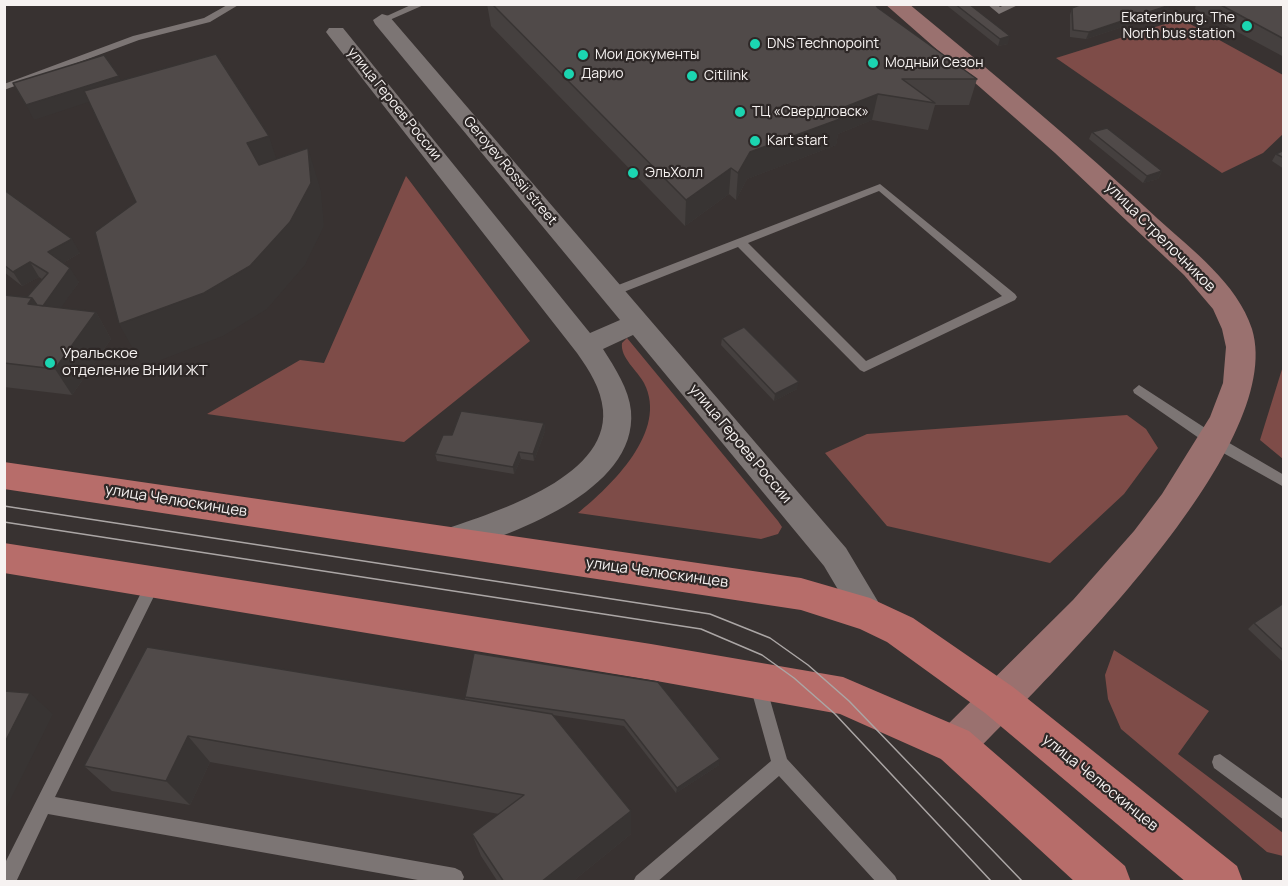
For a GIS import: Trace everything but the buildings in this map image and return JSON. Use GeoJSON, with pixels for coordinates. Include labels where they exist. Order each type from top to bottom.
{"type":"FeatureCollection","features":[{"type":"Feature","properties":{"kind":"main road","name":"улица Стрелочников"},"geometry":{"type":"LineString","coordinates":[[895,4],[1099,177],[1201,276],[1224,303],[1238,331],[1241,347],[1239,384],[1230,411],[1162,525],[1089,611],[955,745]]}},
{"type":"Feature","properties":{"kind":"main road","name":"улица Челюскинцев"},"geometry":{"type":"LineString","coordinates":[[4,475],[801,594],[870,615],[900,630],[999,700],[1221,882]]}},
{"type":"Feature","properties":{"kind":"main road"},"geometry":{"type":"LineString","coordinates":[[4,558],[757,680],[843,696],[955,745],[1109,882]]}},
{"type":"Feature","properties":{"kind":"street","name":"Geroyev Rossii street"},"geometry":{"type":"LineString","coordinates":[[382,20],[638,322]]}},
{"type":"Feature","properties":{"kind":"street","name":"улица Героев России"},"geometry":{"type":"LineString","coordinates":[[336,32],[586,346],[605,373],[615,399],[618,420],[615,435],[609,447],[580,480],[547,503],[485,532],[444,542]]}},
{"type":"Feature","properties":{"kind":"street","name":"улица Героев России"},"geometry":{"type":"LineString","coordinates":[[638,322],[835,557],[870,615]]}},
{"type":"Feature","properties":{"kind":"street"},"geometry":{"type":"LineString","coordinates":[[586,346],[638,322]]}},
{"type":"Feature","properties":{"kind":"lane"},"geometry":{"type":"LineString","coordinates":[[4,87],[136,38],[207,20],[236,4]]}},
{"type":"Feature","properties":{"kind":"lane"},"geometry":{"type":"LineString","coordinates":[[382,20],[422,4]]}},
{"type":"Feature","properties":{"kind":"lane"},"geometry":{"type":"LineString","coordinates":[[991,4],[999,11],[1016,4]]}},
{"type":"Feature","properties":{"kind":"lane"},"geometry":{"type":"LineString","coordinates":[[612,292],[880,188],[1011,297],[864,367],[741,243]]}},
{"type":"Feature","properties":{"kind":"lane"},"geometry":{"type":"LineString","coordinates":[[1138,390],[1214,441],[1284,483]]}},
{"type":"Feature","properties":{"kind":"lane"},"geometry":{"type":"LineString","coordinates":[[6,882],[154,582]]}},
{"type":"Feature","properties":{"kind":"lane"},"geometry":{"type":"LineString","coordinates":[[757,680],[780,764],[889,882]]}},
{"type":"Feature","properties":{"kind":"lane"},"geometry":{"type":"LineString","coordinates":[[1220,762],[1284,811]]}},
{"type":"Feature","properties":{"kind":"lane"},"geometry":{"type":"LineString","coordinates":[[642,882],[780,764]]}},
{"type":"Feature","properties":{"kind":"lane"},"geometry":{"type":"LineString","coordinates":[[43,804],[455,877]]}},
{"type":"Feature","properties":{"kind":"shaded area"},"geometry":{"type":"Polygon","coordinates":[[[1181,19],[1283,75],[1283,134],[1263,153],[1222,173],[1056,58],[1181,19]]]}},
{"type":"Feature","properties":{"kind":"shaded area"},"geometry":{"type":"Polygon","coordinates":[[[406,176],[530,341],[404,442],[207,414],[300,360],[324,363],[406,176]]]}},
{"type":"Feature","properties":{"kind":"shaded area"},"geometry":{"type":"Polygon","coordinates":[[[627,338],[778,521],[782,527],[778,534],[761,539],[578,513],[606,488],[633,456],[643,438],[649,420],[650,401],[644,383],[626,359],[622,349],[622,343],[627,338]]]}},
{"type":"Feature","properties":{"kind":"shaded area"},"geometry":{"type":"Polygon","coordinates":[[[1283,366],[1283,459],[1260,440],[1283,366]]]}},
{"type":"Feature","properties":{"kind":"shaded area"},"geometry":{"type":"Polygon","coordinates":[[[1127,415],[1146,429],[1158,448],[1124,494],[1050,563],[887,526],[825,453],[867,434],[1127,415]]]}},
{"type":"Feature","properties":{"kind":"shaded area"},"geometry":{"type":"Polygon","coordinates":[[[1114,650],[1209,711],[1178,754],[1283,833],[1283,856],[1267,852],[1121,729],[1108,699],[1105,675],[1114,650]]]}},
{"type":"Feature","properties":{"kind":"tram line"},"geometry":{"type":"LineString","coordinates":[[4,506],[710,614],[770,638],[808,665],[849,701],[1023,882]]}},
{"type":"Feature","properties":{"kind":"tram line"},"geometry":{"type":"LineString","coordinates":[[4,522],[701,629],[762,655],[794,678],[835,714],[992,882]]}},
{"type":"Feature","properties":{"kind":"place","name":"Ekaterinburg. The North bus station"},"geometry":{"type":"Point","coordinates":[1247,26]}},
{"type":"Feature","properties":{"kind":"place","name":"DNS Technopoint"},"geometry":{"type":"Point","coordinates":[755,44]}},
{"type":"Feature","properties":{"kind":"place","name":"Мои документы"},"geometry":{"type":"Point","coordinates":[583,55]}},
{"type":"Feature","properties":{"kind":"place","name":"Модный Сезон"},"geometry":{"type":"Point","coordinates":[873,63]}},
{"type":"Feature","properties":{"kind":"place","name":"Дарио"},"geometry":{"type":"Point","coordinates":[569,74]}},
{"type":"Feature","properties":{"kind":"place","name":"Citilink"},"geometry":{"type":"Point","coordinates":[692,76]}},
{"type":"Feature","properties":{"kind":"place","name":"ТЦ «Свердловск»"},"geometry":{"type":"Point","coordinates":[740,112]}},
{"type":"Feature","properties":{"kind":"place","name":"Kart start"},"geometry":{"type":"Point","coordinates":[755,141]}},
{"type":"Feature","properties":{"kind":"place","name":"ЭльХолл"},"geometry":{"type":"Point","coordinates":[633,173]}},
{"type":"Feature","properties":{"kind":"place","name":"Уральское отделение ВНИИ ЖТ"},"geometry":{"type":"Point","coordinates":[50,363]}}]}
